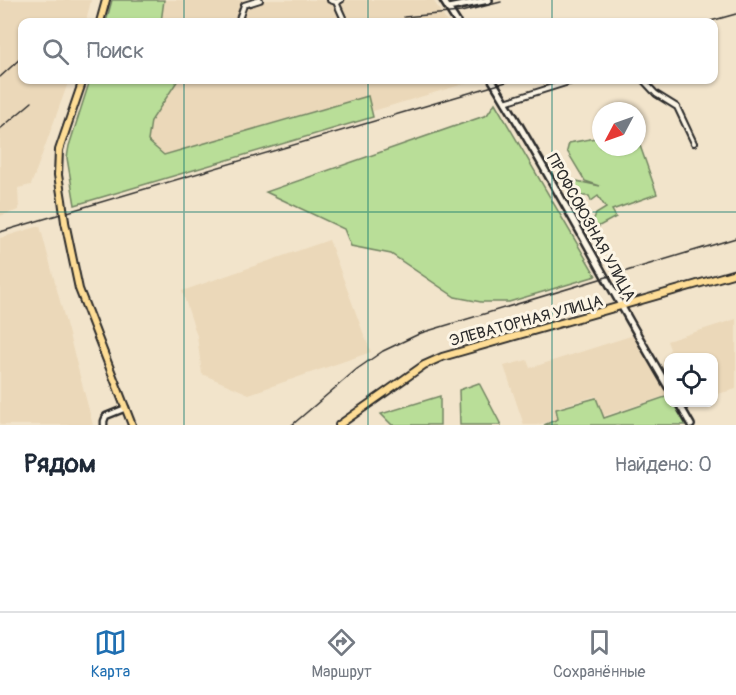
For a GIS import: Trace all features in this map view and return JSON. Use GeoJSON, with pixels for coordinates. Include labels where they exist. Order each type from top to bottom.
{"type":"FeatureCollection","features":[{"type":"Feature","properties":{"kind":"main road"},"geometry":{"type":"LineString","coordinates":[[101,18],[105,0]]}},
{"type":"Feature","properties":{"kind":"main road"},"geometry":{"type":"LineString","coordinates":[[443,0],[454,18]]}},
{"type":"Feature","properties":{"kind":"main road"},"geometry":{"type":"LineString","coordinates":[[448,8],[489,0]]}},
{"type":"Feature","properties":{"kind":"main road"},"geometry":{"type":"LineString","coordinates":[[82,84],[59,150],[58,175],[79,289],[132,425]]}},
{"type":"Feature","properties":{"kind":"main road","name":"ПРОФСОЮЗНАЯ УЛИЦА"},"geometry":{"type":"LineString","coordinates":[[494,84],[664,378]]}},
{"type":"Feature","properties":{"kind":"main road","name":"ЭЛЕВАТОРНАЯ УЛИЦА"},"geometry":{"type":"LineString","coordinates":[[339,425],[424,364],[442,357],[736,273]]}},
{"type":"Feature","properties":{"kind":"main road"},"geometry":{"type":"LineString","coordinates":[[681,407],[691,425]]}},
{"type":"Feature","properties":{"kind":"street"},"geometry":{"type":"LineString","coordinates":[[239,18],[244,5],[260,0]]}},
{"type":"Feature","properties":{"kind":"street"},"geometry":{"type":"LineString","coordinates":[[330,0],[336,2],[341,0]]}},
{"type":"Feature","properties":{"kind":"street"},"geometry":{"type":"LineString","coordinates":[[336,2],[343,18]]}},
{"type":"Feature","properties":{"kind":"street"},"geometry":{"type":"LineString","coordinates":[[505,102],[561,84]]}},
{"type":"Feature","properties":{"kind":"street"},"geometry":{"type":"LineString","coordinates":[[647,84],[656,94],[677,107],[694,143]]}},
{"type":"Feature","properties":{"kind":"street"},"geometry":{"type":"LineString","coordinates":[[105,425],[106,416],[126,408]]}},
{"type":"Feature","properties":{"kind":"shaded area"},"geometry":{"type":"Polygon","coordinates":[[[0,0],[91,0],[87,18],[18,18],[18,84],[68,84],[31,185],[18,188],[19,210],[0,216],[0,0]]]}},
{"type":"Feature","properties":{"kind":"shaded area"},"geometry":{"type":"Polygon","coordinates":[[[164,0],[433,0],[444,18],[162,18],[164,0]]]}},
{"type":"Feature","properties":{"kind":"shaded area"},"geometry":{"type":"Polygon","coordinates":[[[175,84],[464,84],[373,111],[367,96],[164,155],[148,141],[150,121],[175,84]]]}},
{"type":"Feature","properties":{"kind":"shaded area"},"geometry":{"type":"Polygon","coordinates":[[[40,226],[93,425],[0,425],[0,238],[40,226]]]}},
{"type":"Feature","properties":{"kind":"shaded area"},"geometry":{"type":"Polygon","coordinates":[[[329,240],[371,352],[249,394],[202,374],[197,336],[182,291],[329,240]]]}},
{"type":"Feature","properties":{"kind":"shaded area"},"geometry":{"type":"Polygon","coordinates":[[[736,319],[736,389],[718,394],[718,353],[668,353],[670,349],[667,341],[736,319]]]}},
{"type":"Feature","properties":{"kind":"shaded area"},"geometry":{"type":"Polygon","coordinates":[[[634,335],[664,388],[664,396],[604,416],[596,396],[554,408],[557,419],[537,425],[524,425],[504,366],[527,360],[530,368],[634,335]]]}},
{"type":"Feature","properties":{"kind":"green space"},"geometry":{"type":"Polygon","coordinates":[[[112,0],[164,0],[162,18],[107,18],[112,0]]]}},
{"type":"Feature","properties":{"kind":"green space"},"geometry":{"type":"Polygon","coordinates":[[[89,84],[175,84],[151,121],[148,141],[164,155],[368,96],[373,117],[75,205],[67,158],[89,84]]]}},
{"type":"Feature","properties":{"kind":"green space"},"geometry":{"type":"Polygon","coordinates":[[[495,103],[596,276],[509,302],[481,302],[455,297],[391,254],[351,246],[344,229],[266,192],[487,115],[495,103]]]}},
{"type":"Feature","properties":{"kind":"green space"},"geometry":{"type":"Polygon","coordinates":[[[592,139],[592,156],[644,156],[657,194],[612,210],[616,217],[588,232],[596,214],[606,208],[598,196],[591,201],[589,196],[577,196],[578,202],[575,202],[565,186],[567,179],[600,186],[585,181],[567,151],[569,143],[592,139]]]}},
{"type":"Feature","properties":{"kind":"green space"},"geometry":{"type":"Polygon","coordinates":[[[479,383],[501,425],[460,425],[459,390],[479,383]]]}},
{"type":"Feature","properties":{"kind":"green space"},"geometry":{"type":"Polygon","coordinates":[[[440,396],[440,425],[392,425],[381,414],[440,396]]]}},
{"type":"Feature","properties":{"kind":"green space"},"geometry":{"type":"Polygon","coordinates":[[[664,397],[664,407],[675,407],[686,425],[544,425],[558,419],[556,409],[596,398],[604,418],[664,397]]]}},
{"type":"Feature","properties":{"kind":"railway"},"geometry":{"type":"LineString","coordinates":[[404,17],[461,12],[501,2]]}},
{"type":"Feature","properties":{"kind":"railway"},"geometry":{"type":"LineString","coordinates":[[718,19],[736,14]]}},
{"type":"Feature","properties":{"kind":"railway"},"geometry":{"type":"LineString","coordinates":[[0,77],[18,61]]}},
{"type":"Feature","properties":{"kind":"railway"},"geometry":{"type":"LineString","coordinates":[[0,232],[500,84]]}},
{"type":"Feature","properties":{"kind":"railway"},"geometry":{"type":"LineString","coordinates":[[0,129],[32,102]]}},
{"type":"Feature","properties":{"kind":"railway"},"geometry":{"type":"LineString","coordinates":[[292,425],[357,369],[383,351],[421,333],[736,238]]}}]}
